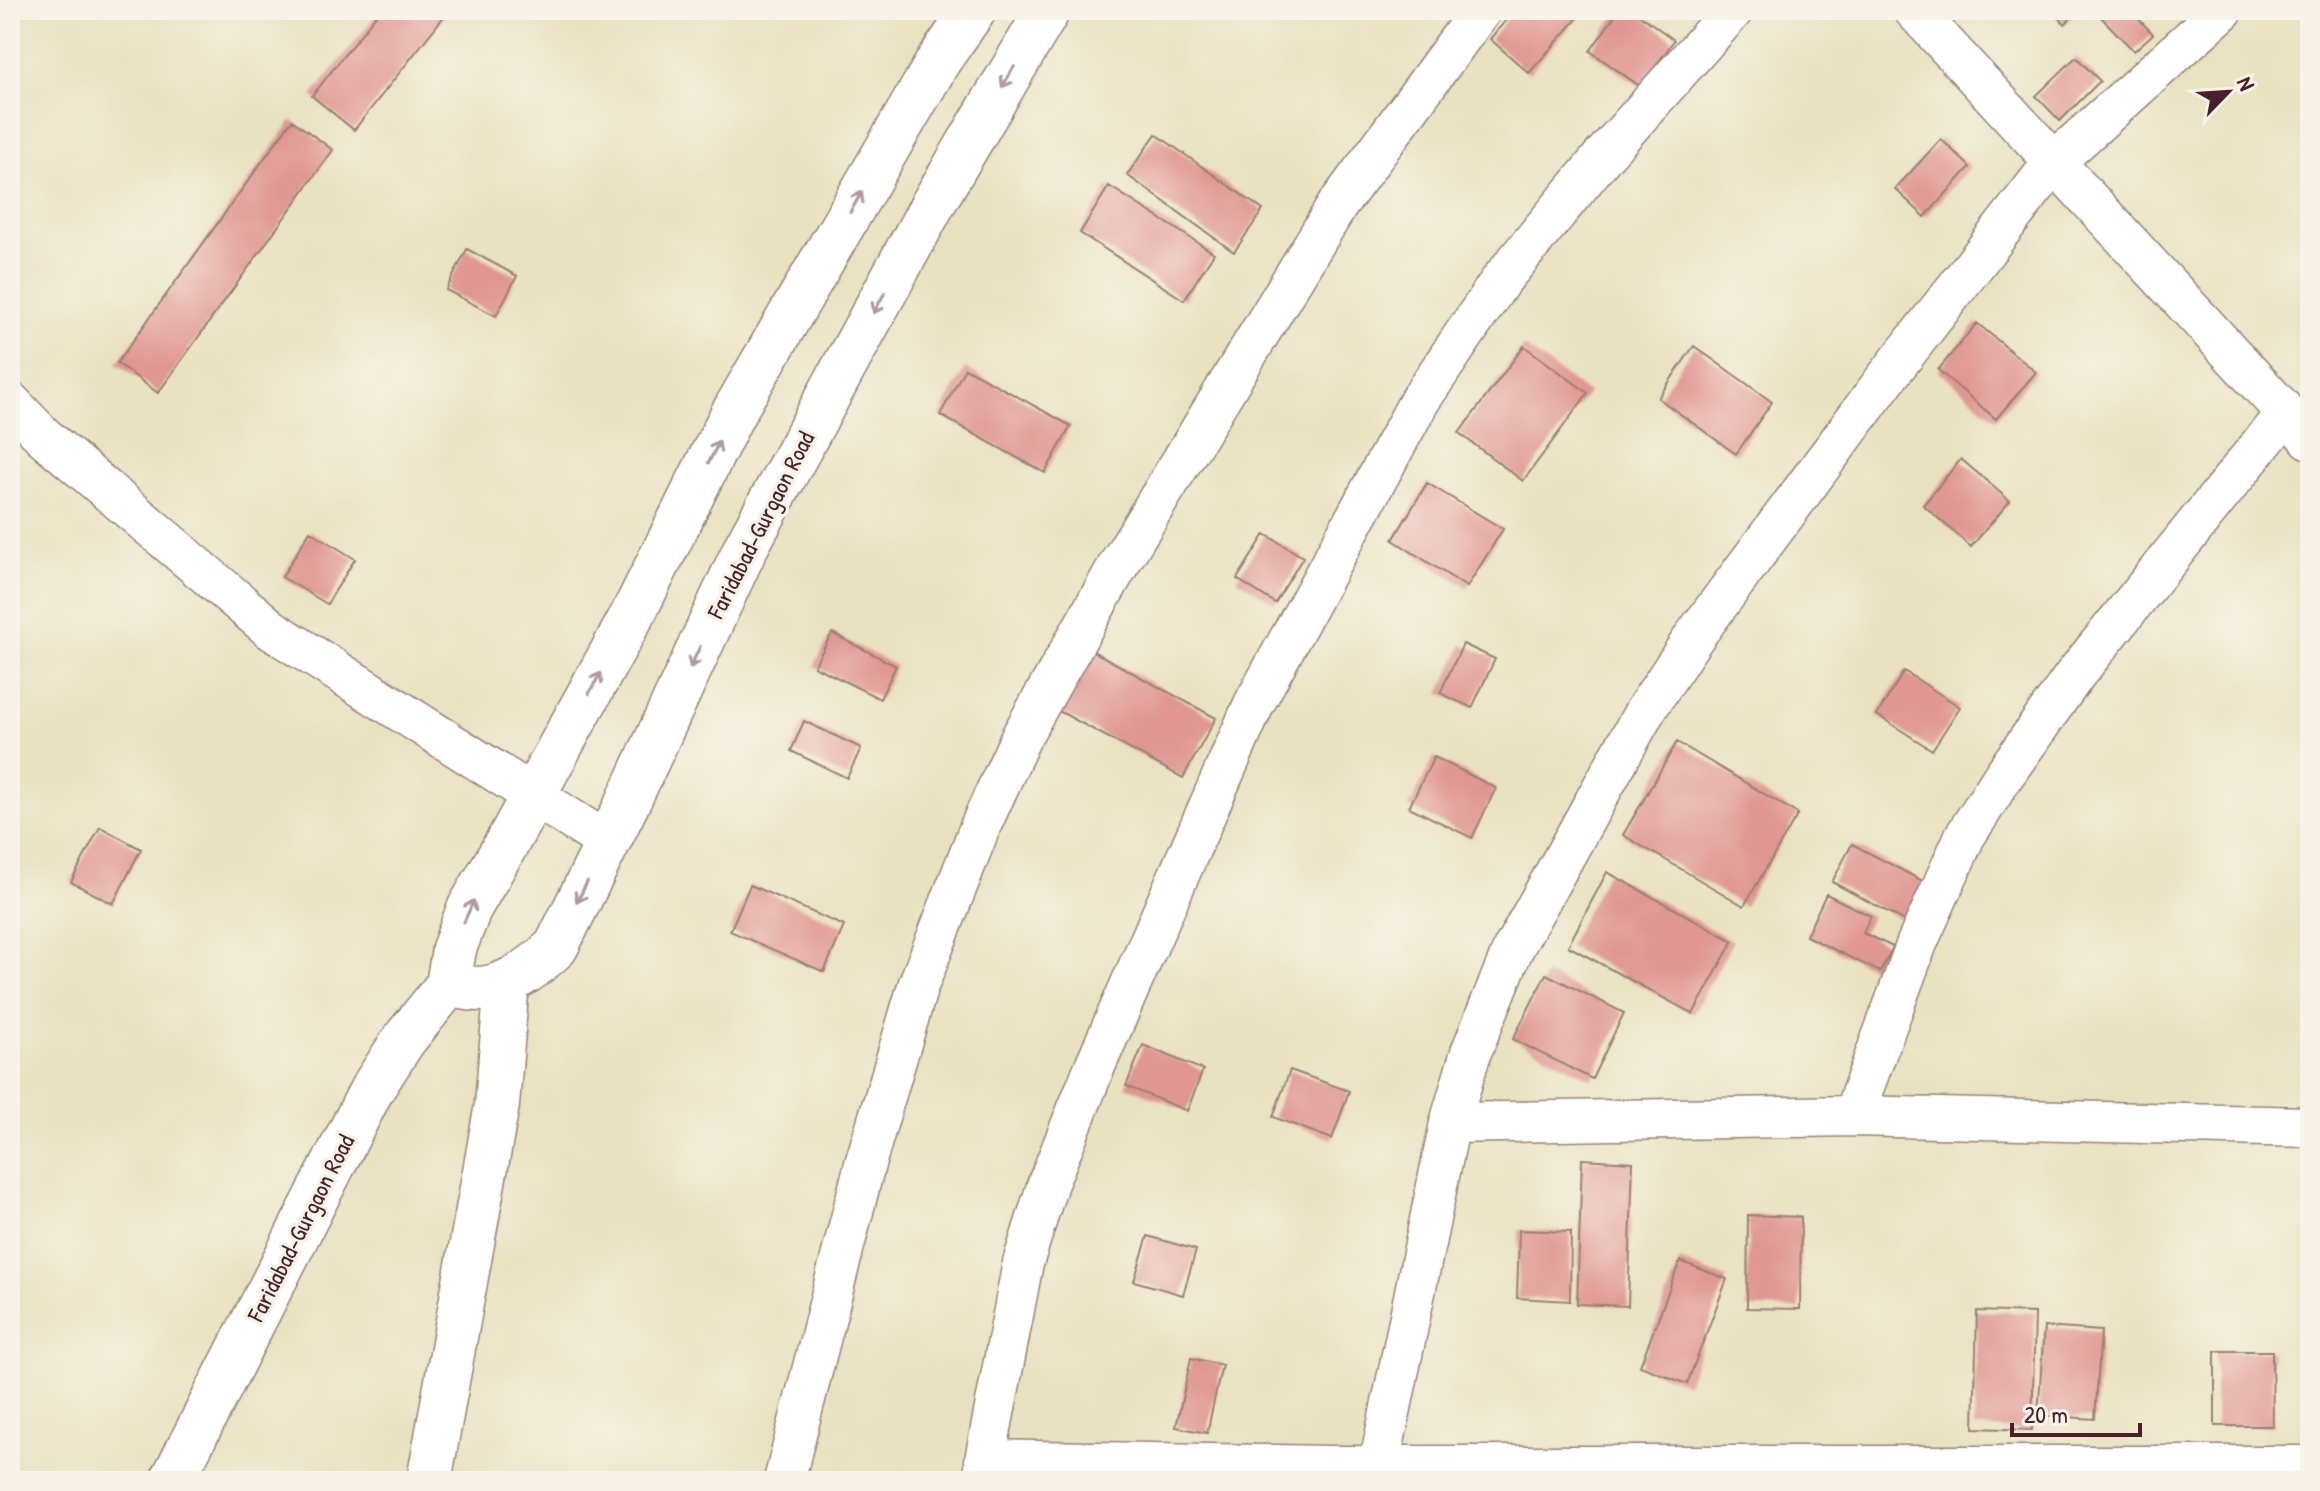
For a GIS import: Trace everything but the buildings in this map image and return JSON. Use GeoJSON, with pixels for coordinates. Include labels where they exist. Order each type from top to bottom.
{"type":"FeatureCollection","features":[{"type":"Feature","properties":{"kind":"main road","name":"Faridabad-Gurgaon Road"},"geometry":{"type":"LineString","coordinates":[[172,1481],[372,1089],[403,1041],[448,985],[454,949],[469,909],[634,612],[732,415],[939,60],[974,10]]}},
{"type":"Feature","properties":{"kind":"main road","name":"Faridabad-Gurgaon Road"},"geometry":{"type":"LineString","coordinates":[[448,985],[480,989],[507,982],[537,965],[556,947],[746,547],[934,202],[1048,10]]}},
{"type":"Feature","properties":{"kind":"main road"},"geometry":{"type":"LineString","coordinates":[[429,1481],[497,1105],[507,982]]}},
{"type":"Feature","properties":{"kind":"street"},"geometry":{"type":"LineString","coordinates":[[784,1481],[865,1164],[918,986],[980,827],[1021,737],[1119,564],[1323,229],[1481,10]]}},
{"type":"Feature","properties":{"kind":"street"},"geometry":{"type":"LineString","coordinates":[[1733,10],[1604,155],[1501,280],[1420,400],[1254,704],[1095,1066],[1048,1183],[1023,1263],[985,1470],[1379,1466],[2310,1466]]}},
{"type":"Feature","properties":{"kind":"street"},"geometry":{"type":"LineString","coordinates":[[1853,1116],[1917,943],[1965,836],[2004,775],[2074,676],[2298,426],[1914,10]]}},
{"type":"Feature","properties":{"kind":"street"},"geometry":{"type":"LineString","coordinates":[[1379,1466],[1450,1123],[1471,1052],[1513,949],[1645,711],[1694,637],[1874,394],[2054,162],[2223,10]]}},
{"type":"Feature","properties":{"kind":"street"},"geometry":{"type":"LineString","coordinates":[[10,402],[43,436],[272,630],[607,842]]}},
{"type":"Feature","properties":{"kind":"street"},"geometry":{"type":"LineString","coordinates":[[1450,1123],[1853,1116],[2310,1127]]}}]}
